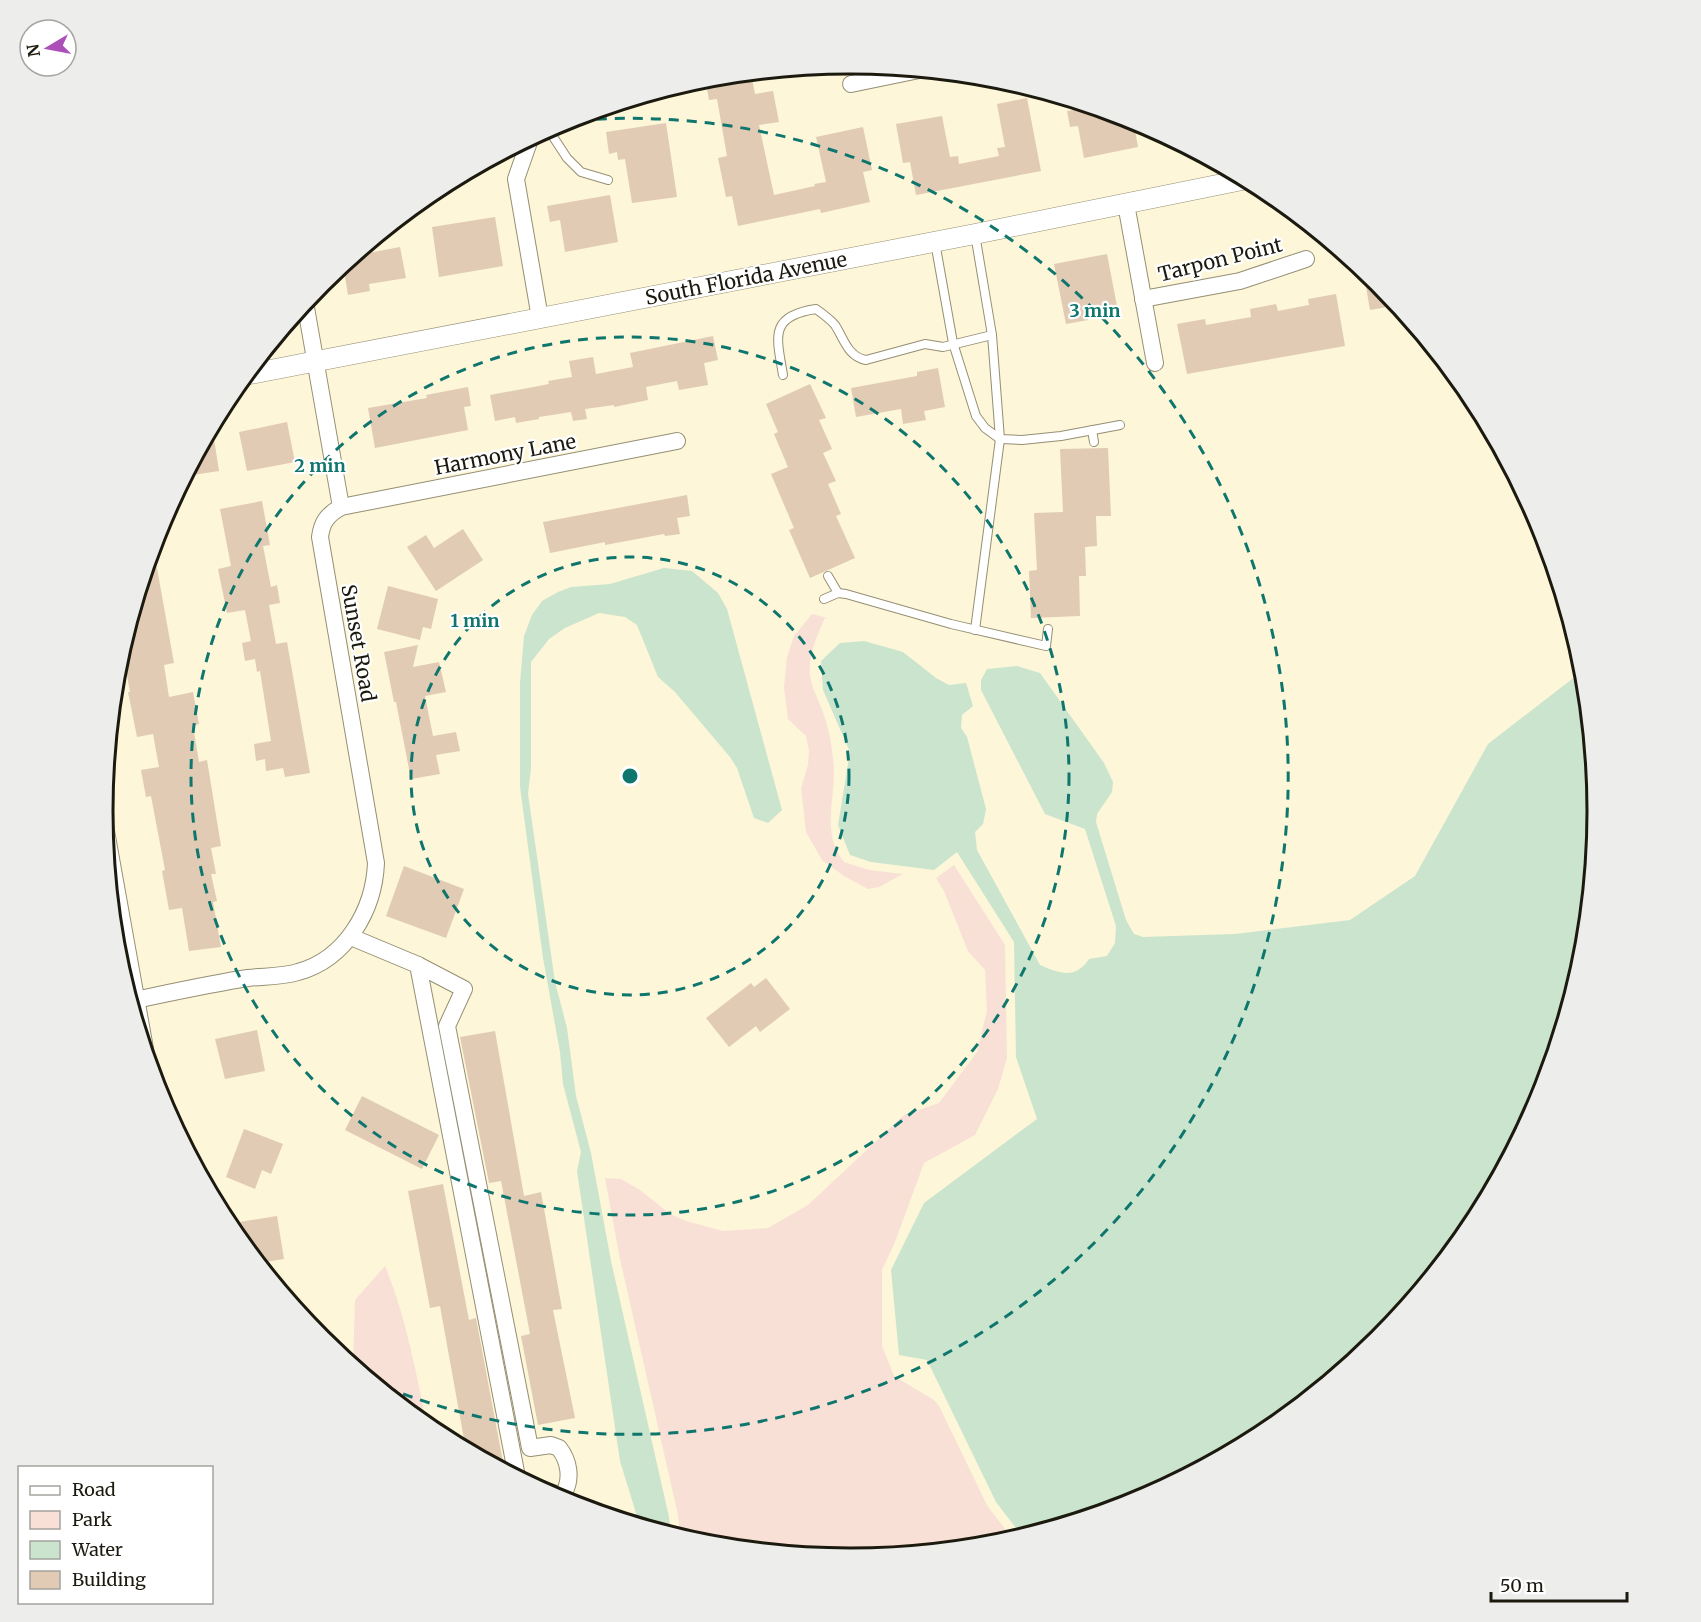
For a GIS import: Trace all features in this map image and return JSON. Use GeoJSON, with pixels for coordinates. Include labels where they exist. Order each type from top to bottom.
{"type":"FeatureCollection","features":[{"type":"Feature","properties":{"kind":"street"},"geometry":{"type":"LineString","coordinates":[[851,84],[895,75]]}},
{"type":"Feature","properties":{"kind":"street"},"geometry":{"type":"LineString","coordinates":[[526,149],[516,179],[540,318]]}},
{"type":"Feature","properties":{"kind":"street","name":"South Florida Avenue"},"geometry":{"type":"LineString","coordinates":[[257,373],[1234,182]]}},
{"type":"Feature","properties":{"kind":"street","name":"Tarpon Point"},"geometry":{"type":"LineString","coordinates":[[1126,204],[1155,363]]}},
{"type":"Feature","properties":{"kind":"street","name":"Tarpon Point"},"geometry":{"type":"LineString","coordinates":[[1143,299],[1239,281],[1306,259]]}},
{"type":"Feature","properties":{"kind":"street"},"geometry":{"type":"LineString","coordinates":[[307,313],[341,507]]}},
{"type":"Feature","properties":{"kind":"street","name":"Harmony Lane"},"geometry":{"type":"LineString","coordinates":[[341,507],[677,441]]}},
{"type":"Feature","properties":{"kind":"street","name":"Sunset Road"},"geometry":{"type":"LineString","coordinates":[[341,507],[325,519],[320,537],[376,863],[370,899],[351,937]]}},
{"type":"Feature","properties":{"kind":"street"},"geometry":{"type":"LineString","coordinates":[[137,999],[249,978],[296,973],[321,963],[351,937],[418,965],[464,989],[447,1026],[530,1448],[551,1445],[559,1448],[568,1465],[569,1481],[565,1491]]}},
{"type":"Feature","properties":{"kind":"street"},"geometry":{"type":"LineString","coordinates":[[418,965],[515,1467]]}},
{"type":"Feature","properties":{"kind":"lane"},"geometry":{"type":"LineString","coordinates":[[553,137],[567,158],[581,172],[608,180]]}},
{"type":"Feature","properties":{"kind":"lane"},"geometry":{"type":"LineString","coordinates":[[975,234],[992,335],[1000,439],[975,630]]}},
{"type":"Feature","properties":{"kind":"lane"},"geometry":{"type":"LineString","coordinates":[[935,241],[953,344],[976,416],[985,428],[1000,439],[1035,440],[1120,425]]}},
{"type":"Feature","properties":{"kind":"lane"},"geometry":{"type":"LineString","coordinates":[[783,375],[777,338],[779,327],[788,319],[804,311],[816,309],[828,317],[852,354],[858,359],[866,360],[925,344],[936,347],[992,335]]}},
{"type":"Feature","properties":{"kind":"lane"},"geometry":{"type":"LineString","coordinates":[[1092,430],[1094,442]]}},
{"type":"Feature","properties":{"kind":"lane"},"geometry":{"type":"LineString","coordinates":[[828,576],[838,593]]}},
{"type":"Feature","properties":{"kind":"lane"},"geometry":{"type":"LineString","coordinates":[[824,599],[838,593],[975,630],[1046,646],[1048,629]]}},
{"type":"Feature","properties":{"kind":"green space"},"geometry":{"type":"Polygon","coordinates":[[[812,614],[828,618],[825,618],[816,638],[810,675],[825,718],[832,749],[834,772],[832,838],[844,862],[869,870],[903,874],[879,887],[868,889],[844,876],[822,860],[806,832],[801,788],[808,765],[809,750],[806,736],[788,719],[784,687],[787,657],[794,636],[812,614]]]}},
{"type":"Feature","properties":{"kind":"green space"},"geometry":{"type":"Polygon","coordinates":[[[954,865],[1005,945],[1007,1058],[998,1089],[975,1135],[924,1163],[895,1242],[882,1270],[882,1346],[894,1376],[934,1400],[939,1406],[988,1507],[1007,1531],[947,1542],[899,1547],[850,1548],[802,1547],[754,1542],[679,1527],[620,1259],[605,1178],[621,1179],[640,1190],[670,1214],[686,1221],[723,1231],[768,1228],[808,1205],[904,1115],[939,1103],[977,1052],[987,1011],[985,970],[968,951],[944,891],[936,878],[954,865]]]}},
{"type":"Feature","properties":{"kind":"green space"},"geometry":{"type":"Polygon","coordinates":[[[385,1266],[405,1325],[424,1412],[353,1355],[355,1300],[385,1266]]]}},
{"type":"Feature","properties":{"kind":"water"},"geometry":{"type":"Polygon","coordinates":[[[664,568],[692,571],[718,593],[727,609],[782,810],[768,823],[754,818],[737,768],[730,757],[675,692],[658,677],[637,625],[625,617],[599,613],[565,628],[549,639],[531,662],[531,768],[528,794],[555,982],[567,1028],[576,1096],[591,1153],[611,1261],[670,1525],[636,1516],[620,1461],[577,1171],[581,1152],[563,1084],[520,787],[520,683],[524,636],[532,615],[542,601],[558,592],[571,587],[610,584],[664,568]]]}},
{"type":"Feature","properties":{"kind":"water"},"geometry":{"type":"Polygon","coordinates":[[[864,641],[903,652],[936,678],[949,685],[966,683],[973,706],[962,715],[961,728],[967,737],[986,809],[983,824],[975,832],[977,850],[1040,965],[1067,973],[1079,970],[1089,959],[1107,956],[1115,943],[1116,926],[1085,829],[1045,814],[981,690],[981,680],[987,669],[1017,666],[1040,673],[1104,763],[1113,782],[1112,792],[1097,814],[1096,822],[1126,920],[1134,934],[1143,937],[1235,934],[1350,920],[1415,876],[1488,744],[1576,676],[1582,715],[1588,811],[1582,907],[1574,955],[1549,1048],[1532,1093],[1512,1137],[1464,1221],[1436,1260],[1372,1332],[1337,1365],[1260,1424],[1219,1450],[1133,1492],[1088,1509],[1017,1529],[996,1502],[927,1360],[899,1355],[891,1270],[924,1203],[1037,1119],[1016,1057],[1014,942],[957,852],[934,870],[871,862],[850,855],[838,825],[850,752],[823,690],[821,661],[840,643],[864,641]]]}},
{"type":"Feature","properties":{"kind":"building"},"geometry":{"type":"Polygon","coordinates":[[[752,80],[755,94],[773,91],[779,122],[759,125],[774,195],[826,182],[816,137],[863,127],[872,170],[863,172],[870,202],[821,213],[820,209],[738,226],[732,196],[726,197],[718,158],[727,156],[717,99],[709,100],[707,88],[752,80]]]}},
{"type":"Feature","properties":{"kind":"building"},"geometry":{"type":"Polygon","coordinates":[[[1027,98],[1041,171],[916,195],[910,162],[903,163],[896,124],[942,116],[950,157],[958,156],[959,164],[999,156],[997,148],[1005,147],[997,104],[1027,98]]]}},
{"type":"Feature","properties":{"kind":"building"},"geometry":{"type":"Polygon","coordinates":[[[1076,110],[1135,131],[1138,147],[1084,158],[1078,126],[1070,127],[1067,111],[1076,110]]]}},
{"type":"Feature","properties":{"kind":"building"},"geometry":{"type":"Polygon","coordinates":[[[666,123],[677,197],[632,203],[625,159],[618,160],[617,152],[609,154],[606,132],[666,123]]]}},
{"type":"Feature","properties":{"kind":"building"},"geometry":{"type":"Polygon","coordinates":[[[610,195],[618,242],[565,252],[560,220],[550,222],[547,206],[610,195]]]}},
{"type":"Feature","properties":{"kind":"building"},"geometry":{"type":"Polygon","coordinates":[[[495,217],[503,266],[439,277],[432,227],[495,217]]]}},
{"type":"Feature","properties":{"kind":"building"},"geometry":{"type":"Polygon","coordinates":[[[400,247],[406,278],[369,284],[370,291],[348,295],[345,275],[369,253],[400,247]]]}},
{"type":"Feature","properties":{"kind":"building"},"geometry":{"type":"Polygon","coordinates":[[[1107,254],[1117,306],[1086,312],[1088,320],[1066,324],[1054,264],[1107,254]]]}},
{"type":"Feature","properties":{"kind":"building"},"geometry":{"type":"Polygon","coordinates":[[[1366,284],[1388,307],[1370,310],[1366,284]]]}},
{"type":"Feature","properties":{"kind":"building"},"geometry":{"type":"Polygon","coordinates":[[[1336,294],[1345,346],[1187,374],[1177,324],[1205,319],[1206,325],[1251,317],[1250,309],[1276,304],[1278,311],[1309,305],[1308,299],[1336,294]]]}},
{"type":"Feature","properties":{"kind":"building"},"geometry":{"type":"Polygon","coordinates":[[[713,336],[718,360],[704,363],[708,385],[679,390],[677,381],[646,387],[648,400],[614,407],[614,405],[585,409],[587,419],[573,421],[571,412],[516,423],[515,417],[495,421],[490,395],[549,384],[548,381],[572,377],[569,361],[593,357],[596,374],[633,367],[630,353],[713,336]]]}},
{"type":"Feature","properties":{"kind":"building"},"geometry":{"type":"Polygon","coordinates":[[[938,368],[945,407],[924,411],[926,420],[903,424],[901,409],[856,417],[851,388],[917,376],[917,372],[938,368]]]}},
{"type":"Feature","properties":{"kind":"building"},"geometry":{"type":"Polygon","coordinates":[[[810,384],[826,418],[819,420],[832,449],[823,453],[836,481],[828,484],[841,514],[836,516],[855,558],[810,578],[789,530],[794,528],[771,474],[788,467],[774,434],[778,432],[766,404],[810,384]]]}},
{"type":"Feature","properties":{"kind":"building"},"geometry":{"type":"Polygon","coordinates":[[[468,387],[471,406],[464,407],[468,430],[375,448],[368,408],[427,398],[426,395],[468,387]]]}},
{"type":"Feature","properties":{"kind":"building"},"geometry":{"type":"Polygon","coordinates":[[[287,422],[295,462],[247,471],[239,432],[287,422]]]}},
{"type":"Feature","properties":{"kind":"building"},"geometry":{"type":"Polygon","coordinates":[[[214,439],[219,471],[194,475],[214,439]]]}},
{"type":"Feature","properties":{"kind":"building"},"geometry":{"type":"Polygon","coordinates":[[[1108,448],[1111,516],[1096,516],[1097,546],[1085,547],[1086,576],[1079,576],[1080,616],[1031,618],[1029,571],[1037,570],[1034,513],[1063,512],[1060,449],[1108,448]]]}},
{"type":"Feature","properties":{"kind":"building"},"geometry":{"type":"Polygon","coordinates":[[[687,495],[690,516],[677,518],[680,534],[665,536],[664,534],[605,545],[605,542],[550,553],[543,522],[687,495]]]}},
{"type":"Feature","properties":{"kind":"building"},"geometry":{"type":"Polygon","coordinates":[[[262,501],[270,545],[263,546],[271,587],[277,585],[280,603],[269,605],[276,644],[287,642],[310,773],[285,777],[283,768],[266,771],[265,759],[256,761],[254,744],[271,741],[260,671],[257,672],[255,659],[245,661],[242,643],[251,641],[245,610],[227,613],[218,569],[231,566],[220,509],[262,501]]]}},
{"type":"Feature","properties":{"kind":"building"},"geometry":{"type":"Polygon","coordinates":[[[463,529],[483,560],[436,591],[407,547],[426,535],[434,548],[463,529]]]}},
{"type":"Feature","properties":{"kind":"building"},"geometry":{"type":"Polygon","coordinates":[[[156,563],[174,663],[164,665],[169,697],[193,692],[199,724],[193,726],[199,762],[207,760],[221,846],[211,848],[216,874],[211,874],[217,901],[213,902],[221,947],[189,951],[182,908],[169,910],[162,871],[165,870],[151,796],[146,797],[141,770],[159,767],[153,734],[137,737],[128,692],[130,692],[127,667],[138,620],[156,563]]]}},
{"type":"Feature","properties":{"kind":"building"},"geometry":{"type":"Polygon","coordinates":[[[388,586],[438,599],[431,629],[423,627],[420,640],[377,629],[388,586]]]}},
{"type":"Feature","properties":{"kind":"building"},"geometry":{"type":"Polygon","coordinates":[[[418,645],[413,667],[439,662],[446,692],[425,696],[433,736],[456,732],[460,751],[436,755],[440,774],[411,779],[384,652],[418,645]]]}},
{"type":"Feature","properties":{"kind":"building"},"geometry":{"type":"Polygon","coordinates":[[[404,866],[464,889],[446,938],[386,916],[404,866]]]}},
{"type":"Feature","properties":{"kind":"building"},"geometry":{"type":"Polygon","coordinates":[[[766,978],[790,1009],[760,1032],[756,1026],[729,1047],[706,1018],[751,983],[754,987],[766,978]]]}},
{"type":"Feature","properties":{"kind":"building"},"geometry":{"type":"Polygon","coordinates":[[[257,1030],[265,1071],[225,1079],[215,1039],[257,1030]]]}},
{"type":"Feature","properties":{"kind":"building"},"geometry":{"type":"Polygon","coordinates":[[[495,1031],[524,1196],[541,1192],[562,1309],[553,1310],[575,1418],[538,1425],[521,1336],[530,1334],[501,1181],[489,1183],[460,1037],[495,1031]]]}},
{"type":"Feature","properties":{"kind":"building"},"geometry":{"type":"Polygon","coordinates":[[[362,1096],[439,1135],[422,1169],[345,1130],[362,1096]]]}},
{"type":"Feature","properties":{"kind":"building"},"geometry":{"type":"Polygon","coordinates":[[[244,1129],[283,1144],[271,1174],[262,1170],[255,1189],[226,1177],[244,1129]]]}},
{"type":"Feature","properties":{"kind":"building"},"geometry":{"type":"Polygon","coordinates":[[[443,1184],[469,1320],[476,1318],[503,1461],[464,1439],[440,1306],[430,1308],[408,1191],[443,1184]]]}},
{"type":"Feature","properties":{"kind":"building"},"geometry":{"type":"Polygon","coordinates":[[[277,1216],[284,1259],[267,1262],[238,1222],[277,1216]]]}}]}
